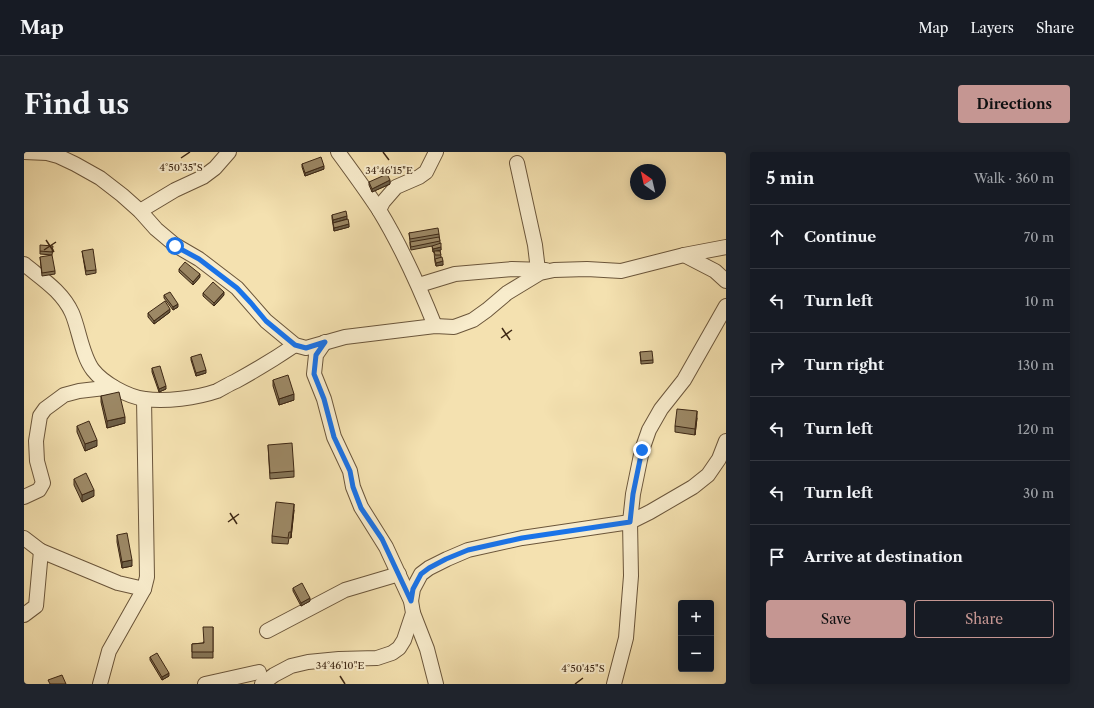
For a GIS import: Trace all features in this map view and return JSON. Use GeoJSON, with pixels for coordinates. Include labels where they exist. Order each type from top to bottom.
{"type":"FeatureCollection","features":[{"type":"Feature","properties":{"kind":"street"},"geometry":{"type":"LineString","coordinates":[[24,152],[46,152],[75,164],[100,178],[140,211],[156,229],[175,246],[199,259],[237,288],[266,321],[295,345],[306,348],[345,337],[435,326],[454,327],[473,320],[507,293],[540,273],[554,270]]}},
{"type":"Feature","properties":{"kind":"street"},"geometry":{"type":"LineString","coordinates":[[140,211],[175,190],[203,176],[215,168],[229,152]]}},
{"type":"Feature","properties":{"kind":"street"},"geometry":{"type":"LineString","coordinates":[[338,152],[379,210],[419,285],[435,326]]}},
{"type":"Feature","properties":{"kind":"street"},"geometry":{"type":"LineString","coordinates":[[379,210],[382,202],[396,187],[419,177],[426,172],[436,152]]}},
{"type":"Feature","properties":{"kind":"street"},"geometry":{"type":"LineString","coordinates":[[517,163],[535,245],[538,270]]}},
{"type":"Feature","properties":{"kind":"street"},"geometry":{"type":"LineString","coordinates":[[419,285],[455,274],[488,270],[587,269],[621,271],[684,255],[726,247]]}},
{"type":"Feature","properties":{"kind":"street"},"geometry":{"type":"LineString","coordinates":[[684,255],[715,271],[726,281]]}},
{"type":"Feature","properties":{"kind":"street"},"geometry":{"type":"LineString","coordinates":[[24,264],[63,297],[72,313],[88,361],[92,369],[99,377],[113,387],[144,399],[180,399],[216,391],[256,370],[295,345]]}},
{"type":"Feature","properties":{"kind":"street"},"geometry":{"type":"LineString","coordinates":[[614,684],[626,638],[631,576],[630,522],[633,494],[642,450],[648,430],[661,409],[684,380],[726,306]]}},
{"type":"Feature","properties":{"kind":"street"},"geometry":{"type":"LineString","coordinates":[[325,342],[316,355],[314,374],[324,399],[334,437],[350,471],[353,487],[361,508],[382,539],[399,574],[427,649],[436,684]]}},
{"type":"Feature","properties":{"kind":"street"},"geometry":{"type":"LineString","coordinates":[[24,497],[38,490],[43,483],[38,461],[36,441],[40,416],[45,409],[64,395],[78,391],[113,387]]}},
{"type":"Feature","properties":{"kind":"street"},"geometry":{"type":"LineString","coordinates":[[100,684],[109,651],[144,588],[147,576],[144,399]]}},
{"type":"Feature","properties":{"kind":"street"},"geometry":{"type":"LineString","coordinates":[[205,684],[274,675],[291,666],[303,663],[339,659],[377,658],[392,653],[399,648],[404,640],[412,607],[413,589],[421,574],[435,565],[468,550],[522,538],[630,522],[693,487],[708,475],[719,459],[726,442]]}},
{"type":"Feature","properties":{"kind":"street"},"geometry":{"type":"LineString","coordinates":[[24,538],[41,551],[118,583],[144,588]]}},
{"type":"Feature","properties":{"kind":"street"},"geometry":{"type":"LineString","coordinates":[[24,615],[36,606],[41,551]]}},
{"type":"Feature","properties":{"kind":"street"},"geometry":{"type":"LineString","coordinates":[[267,631],[345,590],[399,574]]}},
{"type":"Feature","properties":{"kind":"building"},"geometry":{"type":"Polygon","coordinates":[[[321,157],[324,166],[305,173],[302,164],[321,157]]]}},
{"type":"Feature","properties":{"kind":"building"},"geometry":{"type":"Polygon","coordinates":[[[387,174],[390,180],[372,189],[369,182],[387,174]]]}},
{"type":"Feature","properties":{"kind":"building"},"geometry":{"type":"Polygon","coordinates":[[[346,211],[347,216],[333,220],[332,215],[346,211]]]}},
{"type":"Feature","properties":{"kind":"building"},"geometry":{"type":"Polygon","coordinates":[[[348,219],[349,224],[334,228],[333,223],[348,219]]]}},
{"type":"Feature","properties":{"kind":"building"},"geometry":{"type":"Polygon","coordinates":[[[438,228],[439,234],[410,239],[409,233],[438,228]]]}},
{"type":"Feature","properties":{"kind":"building"},"geometry":{"type":"Polygon","coordinates":[[[439,237],[440,241],[411,247],[410,242],[439,237]]]}},
{"type":"Feature","properties":{"kind":"building"},"geometry":{"type":"Polygon","coordinates":[[[441,243],[441,247],[433,249],[432,246],[441,243]]]}},
{"type":"Feature","properties":{"kind":"building"},"geometry":{"type":"Polygon","coordinates":[[[40,245],[53,246],[52,252],[40,251],[40,245]]]}},
{"type":"Feature","properties":{"kind":"building"},"geometry":{"type":"Polygon","coordinates":[[[93,249],[96,270],[86,271],[82,251],[93,249]]]}},
{"type":"Feature","properties":{"kind":"building"},"geometry":{"type":"Polygon","coordinates":[[[434,251],[440,251],[441,255],[435,255],[434,251]]]}},
{"type":"Feature","properties":{"kind":"building"},"geometry":{"type":"Polygon","coordinates":[[[52,255],[55,271],[42,273],[40,257],[52,255]]]}},
{"type":"Feature","properties":{"kind":"building"},"geometry":{"type":"Polygon","coordinates":[[[442,257],[443,261],[436,263],[435,259],[442,257]]]}},
{"type":"Feature","properties":{"kind":"building"},"geometry":{"type":"Polygon","coordinates":[[[185,262],[200,274],[193,282],[179,269],[185,262]]]}},
{"type":"Feature","properties":{"kind":"building"},"geometry":{"type":"Polygon","coordinates":[[[213,282],[224,292],[214,303],[203,293],[213,282]]]}},
{"type":"Feature","properties":{"kind":"building"},"geometry":{"type":"Polygon","coordinates":[[[170,292],[178,304],[173,307],[164,295],[170,292]]]}},
{"type":"Feature","properties":{"kind":"building"},"geometry":{"type":"Polygon","coordinates":[[[165,301],[170,309],[154,321],[148,313],[165,301]]]}},
{"type":"Feature","properties":{"kind":"building"},"geometry":{"type":"Polygon","coordinates":[[[652,351],[653,360],[641,361],[640,352],[652,351]]]}},
{"type":"Feature","properties":{"kind":"building"},"geometry":{"type":"Polygon","coordinates":[[[201,354],[206,370],[196,373],[191,357],[201,354]]]}},
{"type":"Feature","properties":{"kind":"building"},"geometry":{"type":"Polygon","coordinates":[[[160,366],[166,386],[159,389],[152,368],[160,366]]]}},
{"type":"Feature","properties":{"kind":"building"},"geometry":{"type":"Polygon","coordinates":[[[288,375],[294,394],[279,399],[273,380],[288,375]]]}},
{"type":"Feature","properties":{"kind":"building"},"geometry":{"type":"Polygon","coordinates":[[[119,392],[125,417],[107,421],[101,396],[119,392]]]}},
{"type":"Feature","properties":{"kind":"building"},"geometry":{"type":"Polygon","coordinates":[[[677,409],[697,411],[695,429],[675,426],[677,409]]]}},
{"type":"Feature","properties":{"kind":"building"},"geometry":{"type":"Polygon","coordinates":[[[89,421],[97,440],[85,444],[77,426],[89,421]]]}},
{"type":"Feature","properties":{"kind":"building"},"geometry":{"type":"Polygon","coordinates":[[[292,443],[294,471],[270,473],[268,445],[292,443]]]}},
{"type":"Feature","properties":{"kind":"building"},"geometry":{"type":"Polygon","coordinates":[[[86,473],[94,490],[82,495],[74,479],[86,473]]]}},
{"type":"Feature","properties":{"kind":"building"},"geometry":{"type":"Polygon","coordinates":[[[276,502],[294,504],[291,532],[289,532],[288,538],[272,536],[276,502]]]}},
{"type":"Feature","properties":{"kind":"building"},"geometry":{"type":"Polygon","coordinates":[[[127,533],[132,560],[122,562],[117,535],[127,533]]]}},
{"type":"Feature","properties":{"kind":"building"},"geometry":{"type":"Polygon","coordinates":[[[302,583],[310,598],[301,603],[293,588],[302,583]]]}},
{"type":"Feature","properties":{"kind":"building"},"geometry":{"type":"Polygon","coordinates":[[[203,627],[213,627],[213,652],[192,652],[192,644],[204,643],[203,627]]]}},
{"type":"Feature","properties":{"kind":"building"},"geometry":{"type":"Polygon","coordinates":[[[157,653],[169,673],[162,677],[150,657],[157,653]]]}},
{"type":"Feature","properties":{"kind":"building"},"geometry":{"type":"Polygon","coordinates":[[[62,675],[66,684],[50,684],[48,680],[62,675]]]}},
{"type":"Feature","properties":{"kind":"route"},"geometry":{"type":"LineString","coordinates":[[175,246],[199,259],[237,288],[266,321],[295,345],[306,348],[325,342],[316,355],[314,374],[324,399],[334,437],[350,471],[353,487],[361,508],[382,539],[411,601],[413,589],[421,574],[446,559],[468,550],[522,538],[630,522],[633,494],[642,450]]}}]}
